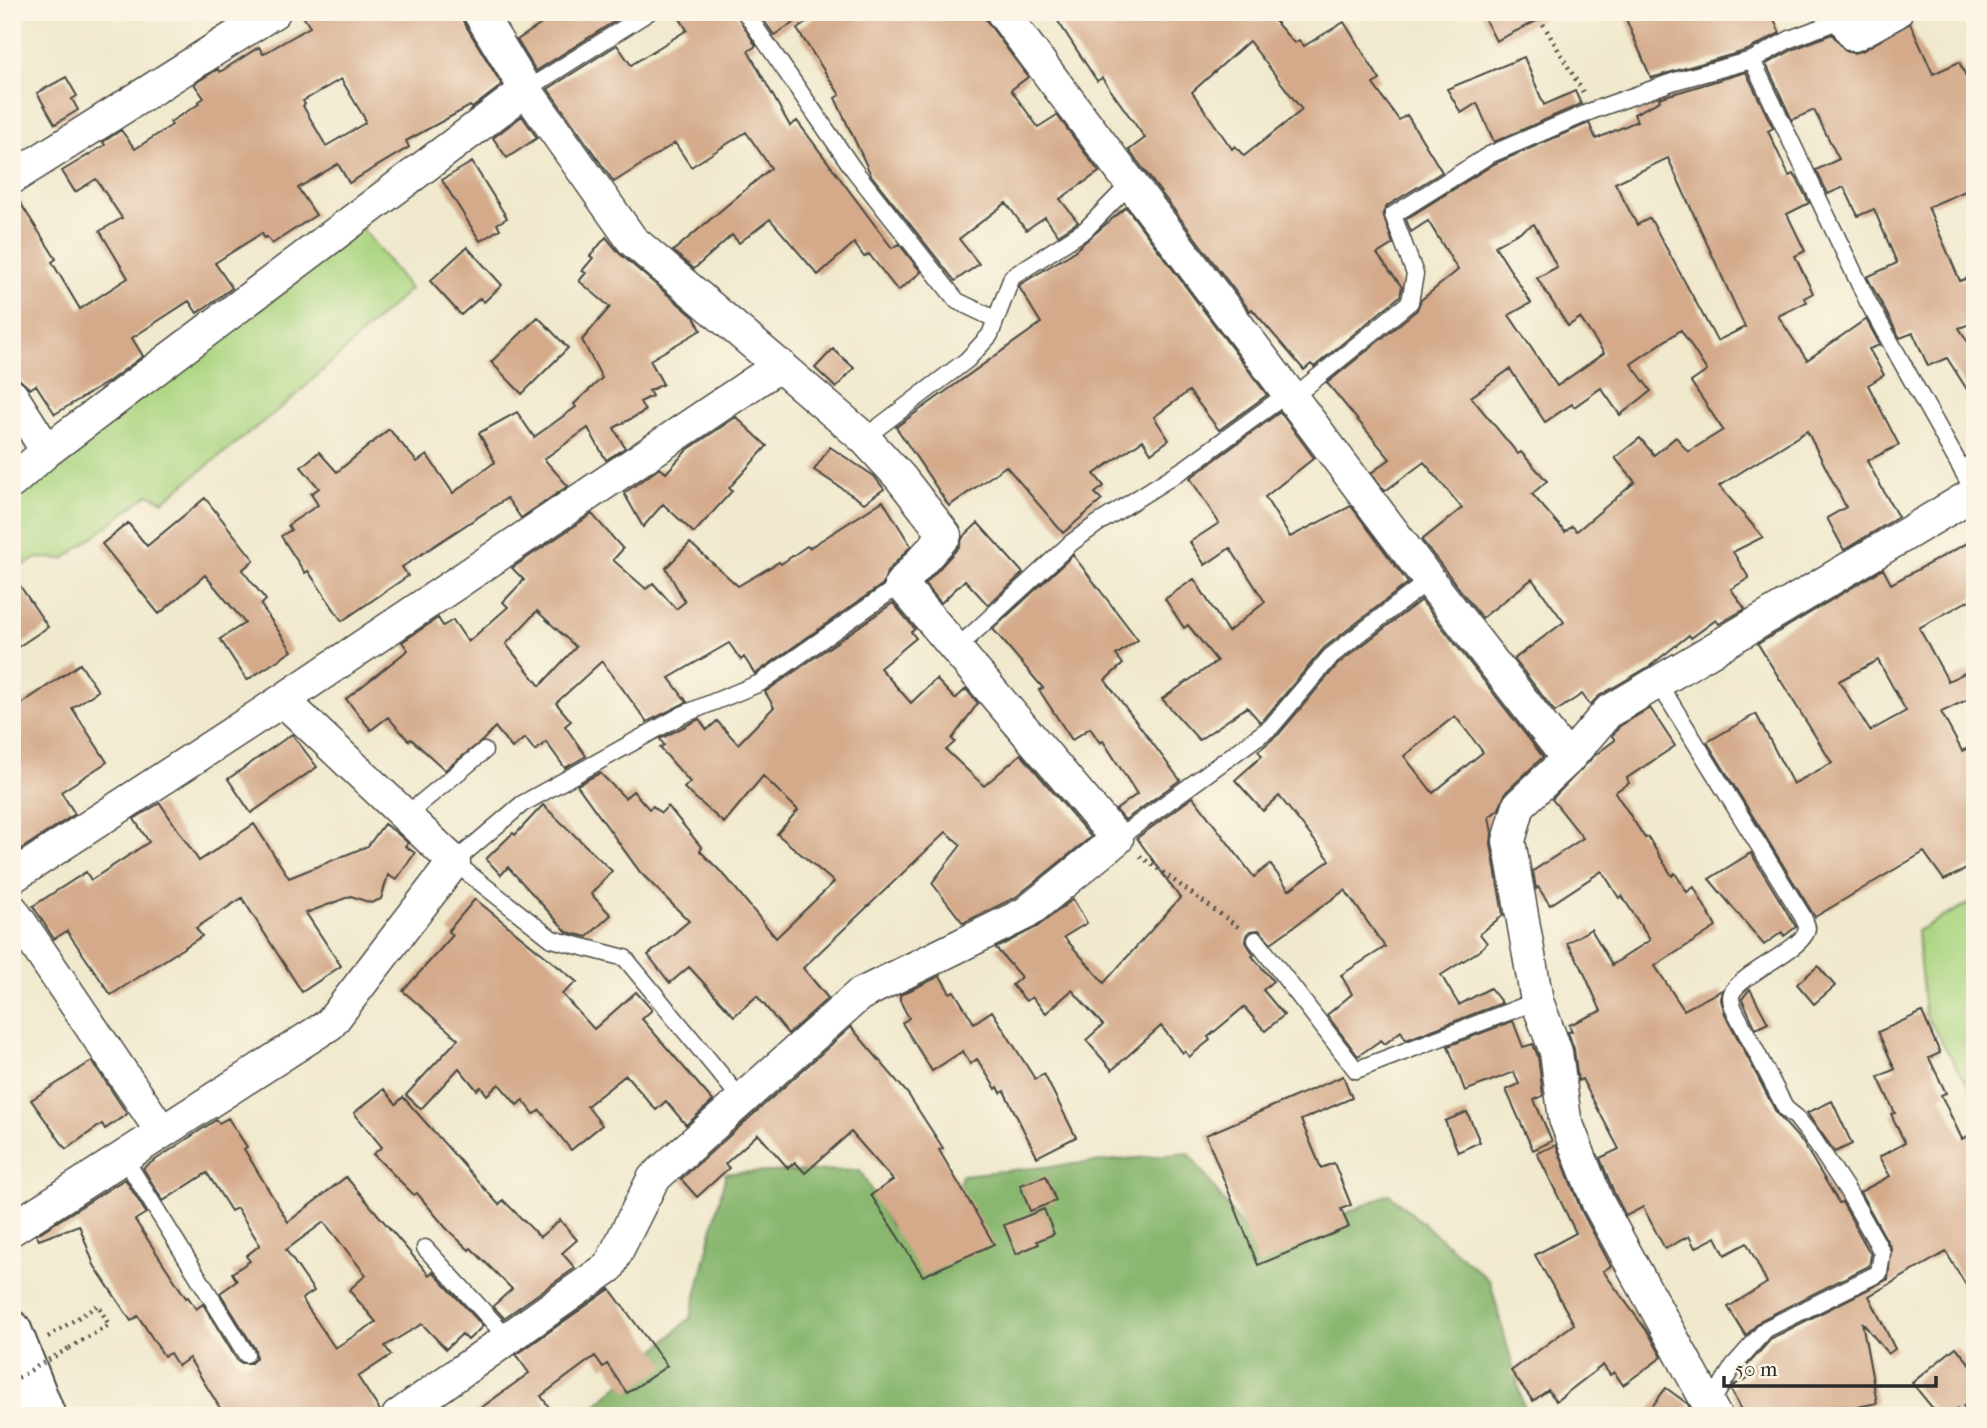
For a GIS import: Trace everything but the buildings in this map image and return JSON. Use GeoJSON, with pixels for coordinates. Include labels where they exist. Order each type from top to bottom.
{"type":"FeatureCollection","features":[{"type":"Feature","properties":{"kind":"highway"},"geometry":{"type":"LineString","coordinates":[[15,1355],[47,1416]]}},
{"type":"Feature","properties":{"kind":"highway"},"geometry":{"type":"LineString","coordinates":[[12,1407],[16,1416]]}},
{"type":"Feature","properties":{"kind":"street"},"geometry":{"type":"LineString","coordinates":[[12,178],[274,12]]}},
{"type":"Feature","properties":{"kind":"street"},"geometry":{"type":"LineString","coordinates":[[398,1416],[609,1267],[653,1179],[859,995],[1026,913],[1117,839],[901,584],[945,536],[900,477],[864,438],[632,240],[526,90],[479,12]]}},
{"type":"Feature","properties":{"kind":"street"},"geometry":{"type":"LineString","coordinates":[[1002,12],[1429,580],[1568,759]]}},
{"type":"Feature","properties":{"kind":"street"},"geometry":{"type":"LineString","coordinates":[[1841,15],[1854,35],[1896,12]]}},
{"type":"Feature","properties":{"kind":"street"},"geometry":{"type":"LineString","coordinates":[[12,482],[47,451],[526,90]]}},
{"type":"Feature","properties":{"kind":"street"},"geometry":{"type":"LineString","coordinates":[[12,877],[284,700],[780,365]]}},
{"type":"Feature","properties":{"kind":"street"},"geometry":{"type":"LineString","coordinates":[[12,396],[47,451]]}},
{"type":"Feature","properties":{"kind":"street"},"geometry":{"type":"LineString","coordinates":[[1708,1413],[1598,1203],[1565,1119],[1556,1052],[1536,1001],[1509,841],[1519,805],[1568,759],[1608,712],[1975,493]]}},
{"type":"Feature","properties":{"kind":"street"},"geometry":{"type":"LineString","coordinates":[[12,1229],[330,1024],[454,862],[284,700]]}},
{"type":"Feature","properties":{"kind":"street"},"geometry":{"type":"LineString","coordinates":[[12,910],[162,1132]]}},
{"type":"Feature","properties":{"kind":"lane"},"geometry":{"type":"LineString","coordinates":[[526,90],[649,12]]}},
{"type":"Feature","properties":{"kind":"lane"},"geometry":{"type":"LineString","coordinates":[[745,12],[854,170],[957,301],[995,319]]}},
{"type":"Feature","properties":{"kind":"lane"},"geometry":{"type":"LineString","coordinates":[[956,649],[1071,543],[1188,467],[1290,396],[1410,302],[1415,274],[1393,215],[1489,155],[1594,110],[1675,81],[1752,60],[1841,15]]}},
{"type":"Feature","properties":{"kind":"lane"},"geometry":{"type":"LineString","coordinates":[[1752,60],[1868,302],[1975,493]]}},
{"type":"Feature","properties":{"kind":"lane"},"geometry":{"type":"LineString","coordinates":[[864,438],[967,360],[990,335],[1012,276],[1085,230],[1130,184]]}},
{"type":"Feature","properties":{"kind":"lane"},"geometry":{"type":"LineString","coordinates":[[1117,839],[1271,727],[1331,656],[1429,580]]}},
{"type":"Feature","properties":{"kind":"lane"},"geometry":{"type":"LineString","coordinates":[[741,1099],[625,958],[552,939],[454,862],[522,804],[682,715],[760,683],[901,584]]}},
{"type":"Feature","properties":{"kind":"lane"},"geometry":{"type":"LineString","coordinates":[[1656,684],[1669,700],[1803,917],[1807,928],[1804,935],[1796,944],[1742,983],[1732,993],[1731,1000],[1786,1109],[1796,1117],[1812,1138],[1847,1190],[1882,1253],[1879,1273],[1766,1329],[1734,1365],[1708,1413]]}},
{"type":"Feature","properties":{"kind":"lane"},"geometry":{"type":"LineString","coordinates":[[405,816],[484,751]]}},
{"type":"Feature","properties":{"kind":"lane"},"geometry":{"type":"LineString","coordinates":[[1256,940],[1356,1070],[1536,1001]]}},
{"type":"Feature","properties":{"kind":"lane"},"geometry":{"type":"LineString","coordinates":[[123,1156],[246,1354]]}},
{"type":"Feature","properties":{"kind":"lane"},"geometry":{"type":"LineString","coordinates":[[425,1248],[508,1338]]}},
{"type":"Feature","properties":{"kind":"path"},"geometry":{"type":"LineString","coordinates":[[1536,12],[1594,110]]}},
{"type":"Feature","properties":{"kind":"path"},"geometry":{"type":"LineString","coordinates":[[1117,839],[1256,940]]}},
{"type":"Feature","properties":{"kind":"path"},"geometry":{"type":"LineString","coordinates":[[99,1306],[108,1325],[69,1348],[15,1355],[99,1306]]}},
{"type":"Feature","properties":{"kind":"path"},"geometry":{"type":"LineString","coordinates":[[1944,1416],[1975,1399]]}},
{"type":"Feature","properties":{"kind":"green space"},"geometry":{"type":"Polygon","coordinates":[[[362,228],[410,289],[293,398],[163,501],[149,494],[64,559],[37,558],[12,571],[12,493],[362,228]]]}},
{"type":"Feature","properties":{"kind":"green space"},"geometry":{"type":"Polygon","coordinates":[[[1975,900],[1975,1097],[1925,1014],[1917,931],[1975,900]]]}},
{"type":"Feature","properties":{"kind":"green space"},"geometry":{"type":"Polygon","coordinates":[[[1189,1153],[1260,1252],[1389,1194],[1490,1281],[1526,1416],[585,1416],[691,1317],[726,1173],[860,1170],[891,1227],[948,1227],[962,1175],[1189,1153]]]}}]}
